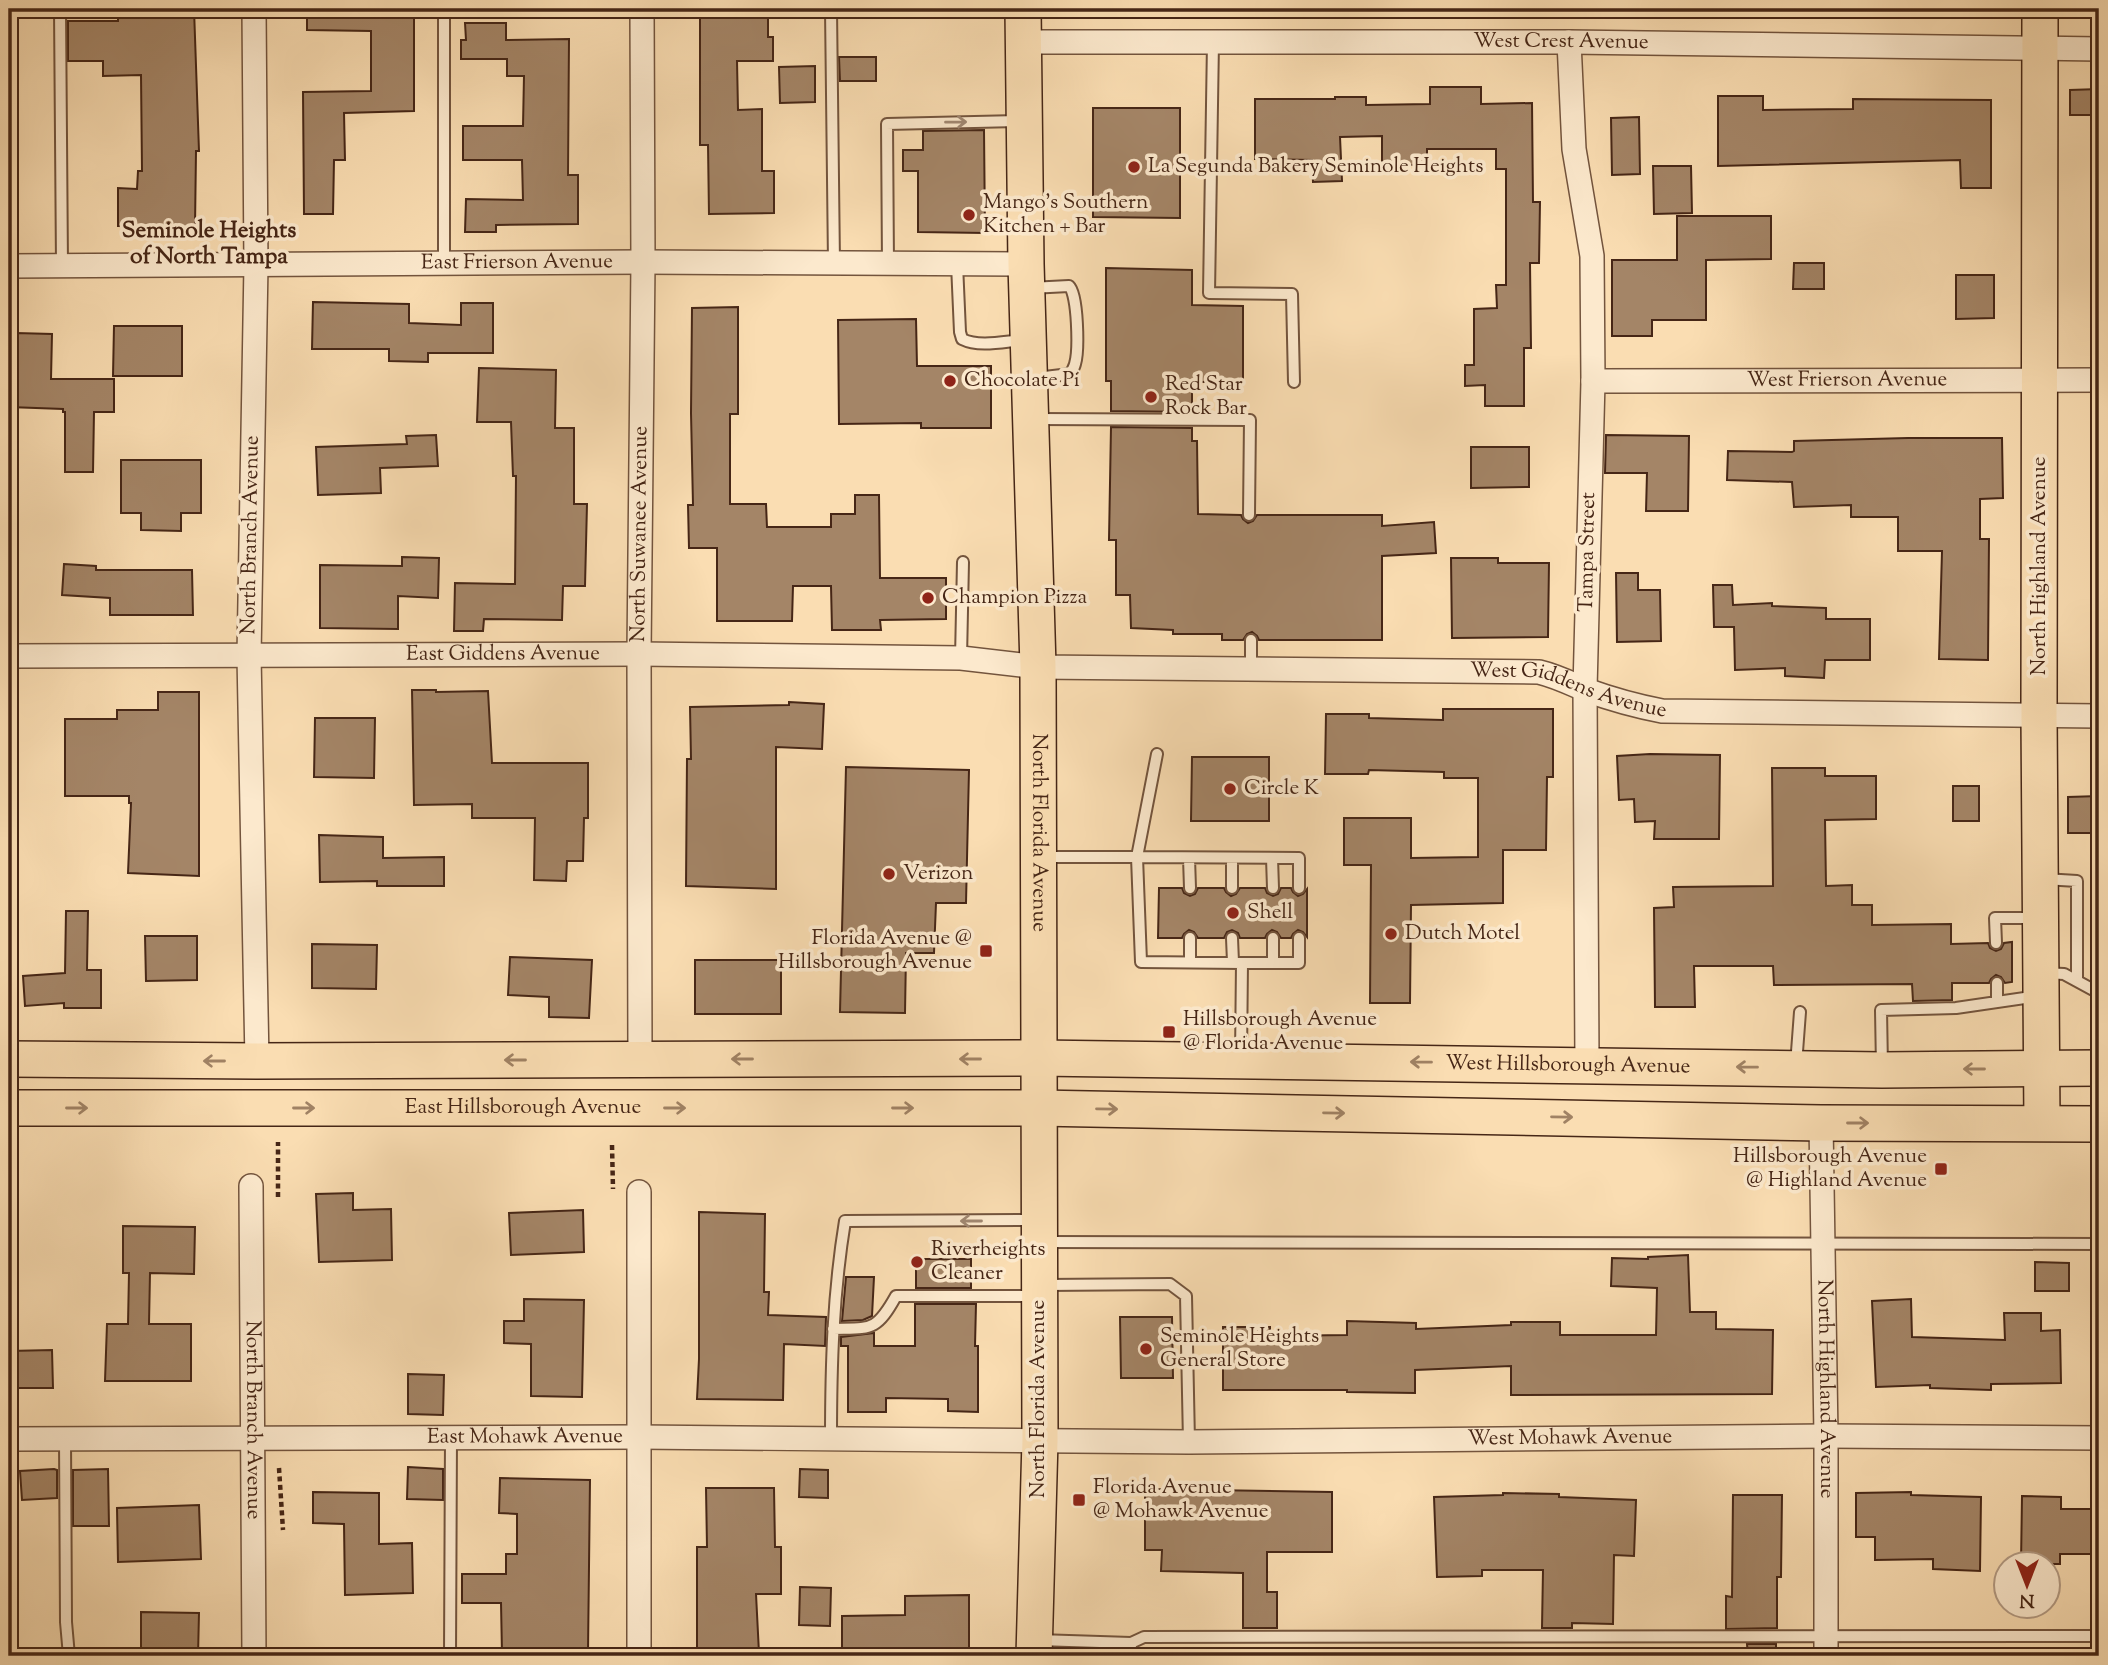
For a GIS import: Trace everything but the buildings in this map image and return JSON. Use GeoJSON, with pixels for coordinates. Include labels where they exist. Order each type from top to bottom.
{"type":"FeatureCollection","features":[{"type":"Feature","properties":{"kind":"main road","name":"North Highland Avenue"},"geometry":{"type":"LineString","coordinates":[[2040,9],[2039,716],[2042,1123]]}},
{"type":"Feature","properties":{"kind":"main road","name":"North Florida Avenue"},"geometry":{"type":"LineString","coordinates":[[1024,25],[1026,276],[1038,667],[1040,1440],[1035,1648]]}},
{"type":"Feature","properties":{"kind":"main road"},"geometry":{"type":"LineString","coordinates":[[9,1059],[257,1061],[1038,1058]]}},
{"type":"Feature","properties":{"kind":"main road","name":"West Hillsborough Avenue"},"geometry":{"type":"LineString","coordinates":[[1038,1058],[1882,1070],[2099,1068]]}},
{"type":"Feature","properties":{"kind":"main road"},"geometry":{"type":"LineString","coordinates":[[1748,1122],[1786,1093],[1796,1068]]}},
{"type":"Feature","properties":{"kind":"main road","name":"East Hillsborough Avenue"},"geometry":{"type":"LineString","coordinates":[[9,1108],[1038,1108]]}},
{"type":"Feature","properties":{"kind":"main road"},"geometry":{"type":"LineString","coordinates":[[1038,1108],[1748,1122],[2099,1124]]}},
{"type":"Feature","properties":{"kind":"street","name":"North Branch Avenue"},"geometry":{"type":"LineString","coordinates":[[254,9],[256,265],[248,656],[257,1061]]}},
{"type":"Feature","properties":{"kind":"street","name":"North Suwanee Avenue"},"geometry":{"type":"LineString","coordinates":[[640,1059],[642,9]]}},
{"type":"Feature","properties":{"kind":"street","name":"West Crest Avenue"},"geometry":{"type":"LineString","coordinates":[[1024,25],[1213,43],[1569,43],[2099,49]]}},
{"type":"Feature","properties":{"kind":"street","name":"Tampa Street"},"geometry":{"type":"LineString","coordinates":[[1569,43],[1573,149],[1592,256],[1593,381],[1585,689],[1587,1064]]}},
{"type":"Feature","properties":{"kind":"street","name":"East Frierson Avenue"},"geometry":{"type":"LineString","coordinates":[[9,266],[643,262],[957,264],[1026,276]]}},
{"type":"Feature","properties":{"kind":"street","name":"West Frierson Avenue"},"geometry":{"type":"LineString","coordinates":[[1593,381],[2099,380]]}},
{"type":"Feature","properties":{"kind":"street","name":"East Giddens Avenue"},"geometry":{"type":"LineString","coordinates":[[9,656],[639,654],[961,658],[1038,667]]}},
{"type":"Feature","properties":{"kind":"street","name":"West Giddens Avenue"},"geometry":{"type":"LineString","coordinates":[[1038,667],[1539,672],[1560,677],[1629,704],[1662,711],[2099,716]]}},
{"type":"Feature","properties":{"kind":"street","name":"North Highland Avenue"},"geometry":{"type":"LineString","coordinates":[[1821,1123],[1826,1646]]}},
{"type":"Feature","properties":{"kind":"street","name":"North Branch Avenue"},"geometry":{"type":"LineString","coordinates":[[251,1186],[254,1656]]}},
{"type":"Feature","properties":{"kind":"street"},"geometry":{"type":"LineString","coordinates":[[639,1192],[639,1656]]}},
{"type":"Feature","properties":{"kind":"street","name":"West Mohawk Avenue"},"geometry":{"type":"LineString","coordinates":[[1040,1440],[1189,1442],[1826,1436],[2099,1438]]}},
{"type":"Feature","properties":{"kind":"street","name":"East Mohawk Avenue"},"geometry":{"type":"LineString","coordinates":[[9,1439],[638,1437],[1040,1440]]}},
{"type":"Feature","properties":{"kind":"lane"},"geometry":{"type":"LineString","coordinates":[[61,9],[62,266]]}},
{"type":"Feature","properties":{"kind":"lane"},"geometry":{"type":"LineString","coordinates":[[444,9],[444,264]]}},
{"type":"Feature","properties":{"kind":"lane"},"geometry":{"type":"LineString","coordinates":[[831,9],[834,263]]}},
{"type":"Feature","properties":{"kind":"lane"},"geometry":{"type":"LineString","coordinates":[[1213,43],[1209,293],[1292,294],[1294,382]]}},
{"type":"Feature","properties":{"kind":"lane"},"geometry":{"type":"LineString","coordinates":[[888,264],[887,124],[1025,121]]}},
{"type":"Feature","properties":{"kind":"lane"},"geometry":{"type":"LineString","coordinates":[[957,264],[962,339],[981,343],[1028,340]]}},
{"type":"Feature","properties":{"kind":"lane"},"geometry":{"type":"LineString","coordinates":[[1026,276],[1069,286],[1073,289],[1076,301],[1076,363],[1070,374],[1029,378]]}},
{"type":"Feature","properties":{"kind":"lane"},"geometry":{"type":"LineString","coordinates":[[1030,419],[1250,420],[1249,515]]}},
{"type":"Feature","properties":{"kind":"lane"},"geometry":{"type":"LineString","coordinates":[[961,658],[962,562]]}},
{"type":"Feature","properties":{"kind":"lane"},"geometry":{"type":"LineString","coordinates":[[1251,640],[1251,668]]}},
{"type":"Feature","properties":{"kind":"lane"},"geometry":{"type":"LineString","coordinates":[[1157,754],[1137,857],[1141,962],[1300,963],[1300,938]]}},
{"type":"Feature","properties":{"kind":"lane"},"geometry":{"type":"LineString","coordinates":[[1038,857],[1299,858],[1299,888]]}},
{"type":"Feature","properties":{"kind":"lane"},"geometry":{"type":"LineString","coordinates":[[1189,858],[1190,888]]}},
{"type":"Feature","properties":{"kind":"lane"},"geometry":{"type":"LineString","coordinates":[[1232,858],[1232,888]]}},
{"type":"Feature","properties":{"kind":"lane"},"geometry":{"type":"LineString","coordinates":[[1272,858],[1273,888]]}},
{"type":"Feature","properties":{"kind":"lane"},"geometry":{"type":"LineString","coordinates":[[2041,879],[2077,881],[2077,981]]}},
{"type":"Feature","properties":{"kind":"lane"},"geometry":{"type":"LineString","coordinates":[[1996,943],[1996,918],[2041,918]]}},
{"type":"Feature","properties":{"kind":"lane"},"geometry":{"type":"LineString","coordinates":[[1190,938],[1190,962]]}},
{"type":"Feature","properties":{"kind":"lane"},"geometry":{"type":"LineString","coordinates":[[1232,938],[1237,962],[1241,1061]]}},
{"type":"Feature","properties":{"kind":"lane"},"geometry":{"type":"LineString","coordinates":[[1273,938],[1273,963]]}},
{"type":"Feature","properties":{"kind":"lane"},"geometry":{"type":"LineString","coordinates":[[1882,1070],[1881,1010],[1956,1008],[1997,1002],[2064,974],[2099,993]]}},
{"type":"Feature","properties":{"kind":"lane"},"geometry":{"type":"LineString","coordinates":[[1997,983],[1997,1002]]}},
{"type":"Feature","properties":{"kind":"lane"},"geometry":{"type":"LineString","coordinates":[[1796,1068],[1800,1012]]}},
{"type":"Feature","properties":{"kind":"lane"},"geometry":{"type":"LineString","coordinates":[[831,1439],[833,1329],[838,1263],[845,1221],[1040,1231],[2099,1244]]}},
{"type":"Feature","properties":{"kind":"lane"},"geometry":{"type":"LineString","coordinates":[[833,1329],[868,1328],[879,1323],[896,1296],[1170,1284],[1186,1296],[1189,1442]]}},
{"type":"Feature","properties":{"kind":"lane"},"geometry":{"type":"LineString","coordinates":[[450,1437],[450,1656]]}},
{"type":"Feature","properties":{"kind":"lane"},"geometry":{"type":"LineString","coordinates":[[65,1438],[66,1622],[69,1656]]}},
{"type":"Feature","properties":{"kind":"lane"},"geometry":{"type":"LineString","coordinates":[[1035,1648],[1131,1643],[1144,1637],[1826,1646],[2099,1636]]}},
{"type":"Feature","properties":{"kind":"lane"},"geometry":{"type":"LineString","coordinates":[[1131,1643],[1131,1656]]}},
{"type":"Feature","properties":{"kind":"place","name":"La Segunda Bakery Seminole Heights"},"geometry":{"type":"Point","coordinates":[1134,167]}},
{"type":"Feature","properties":{"kind":"place","name":"Mango's Southern Kitchen + Bar"},"geometry":{"type":"Point","coordinates":[969,215]}},
{"type":"Feature","properties":{"kind":"place","name":"Chocolate Pi"},"geometry":{"type":"Point","coordinates":[950,381]}},
{"type":"Feature","properties":{"kind":"place","name":"Red Star Rock Bar"},"geometry":{"type":"Point","coordinates":[1151,397]}},
{"type":"Feature","properties":{"kind":"place","name":"Champion Pizza"},"geometry":{"type":"Point","coordinates":[928,598]}},
{"type":"Feature","properties":{"kind":"place","name":"Circle K"},"geometry":{"type":"Point","coordinates":[1230,789]}},
{"type":"Feature","properties":{"kind":"place","name":"Verizon"},"geometry":{"type":"Point","coordinates":[889,874]}},
{"type":"Feature","properties":{"kind":"place","name":"Shell"},"geometry":{"type":"Point","coordinates":[1233,913]}},
{"type":"Feature","properties":{"kind":"place","name":"Dutch Motel"},"geometry":{"type":"Point","coordinates":[1391,934]}},
{"type":"Feature","properties":{"kind":"place","name":"Florida Avenue @ Hillsborough Avenue"},"geometry":{"type":"Point","coordinates":[986,951]}},
{"type":"Feature","properties":{"kind":"place","name":"Hillsborough Avenue @ Florida Avenue"},"geometry":{"type":"Point","coordinates":[1169,1032]}},
{"type":"Feature","properties":{"kind":"place","name":"Hillsborough Avenue @ Highland Avenue"},"geometry":{"type":"Point","coordinates":[1941,1169]}},
{"type":"Feature","properties":{"kind":"place","name":"Riverheights Cleaner"},"geometry":{"type":"Point","coordinates":[917,1262]}},
{"type":"Feature","properties":{"kind":"place","name":"Seminole Heights General Store"},"geometry":{"type":"Point","coordinates":[1146,1349]}},
{"type":"Feature","properties":{"kind":"place","name":"Florida Avenue @ Mohawk Avenue"},"geometry":{"type":"Point","coordinates":[1079,1500]}},
{"type":"Feature","properties":{"kind":"district","name":"Seminole Heights of North Tampa"},"geometry":{"type":"Point","coordinates":[209,244]}}]}
